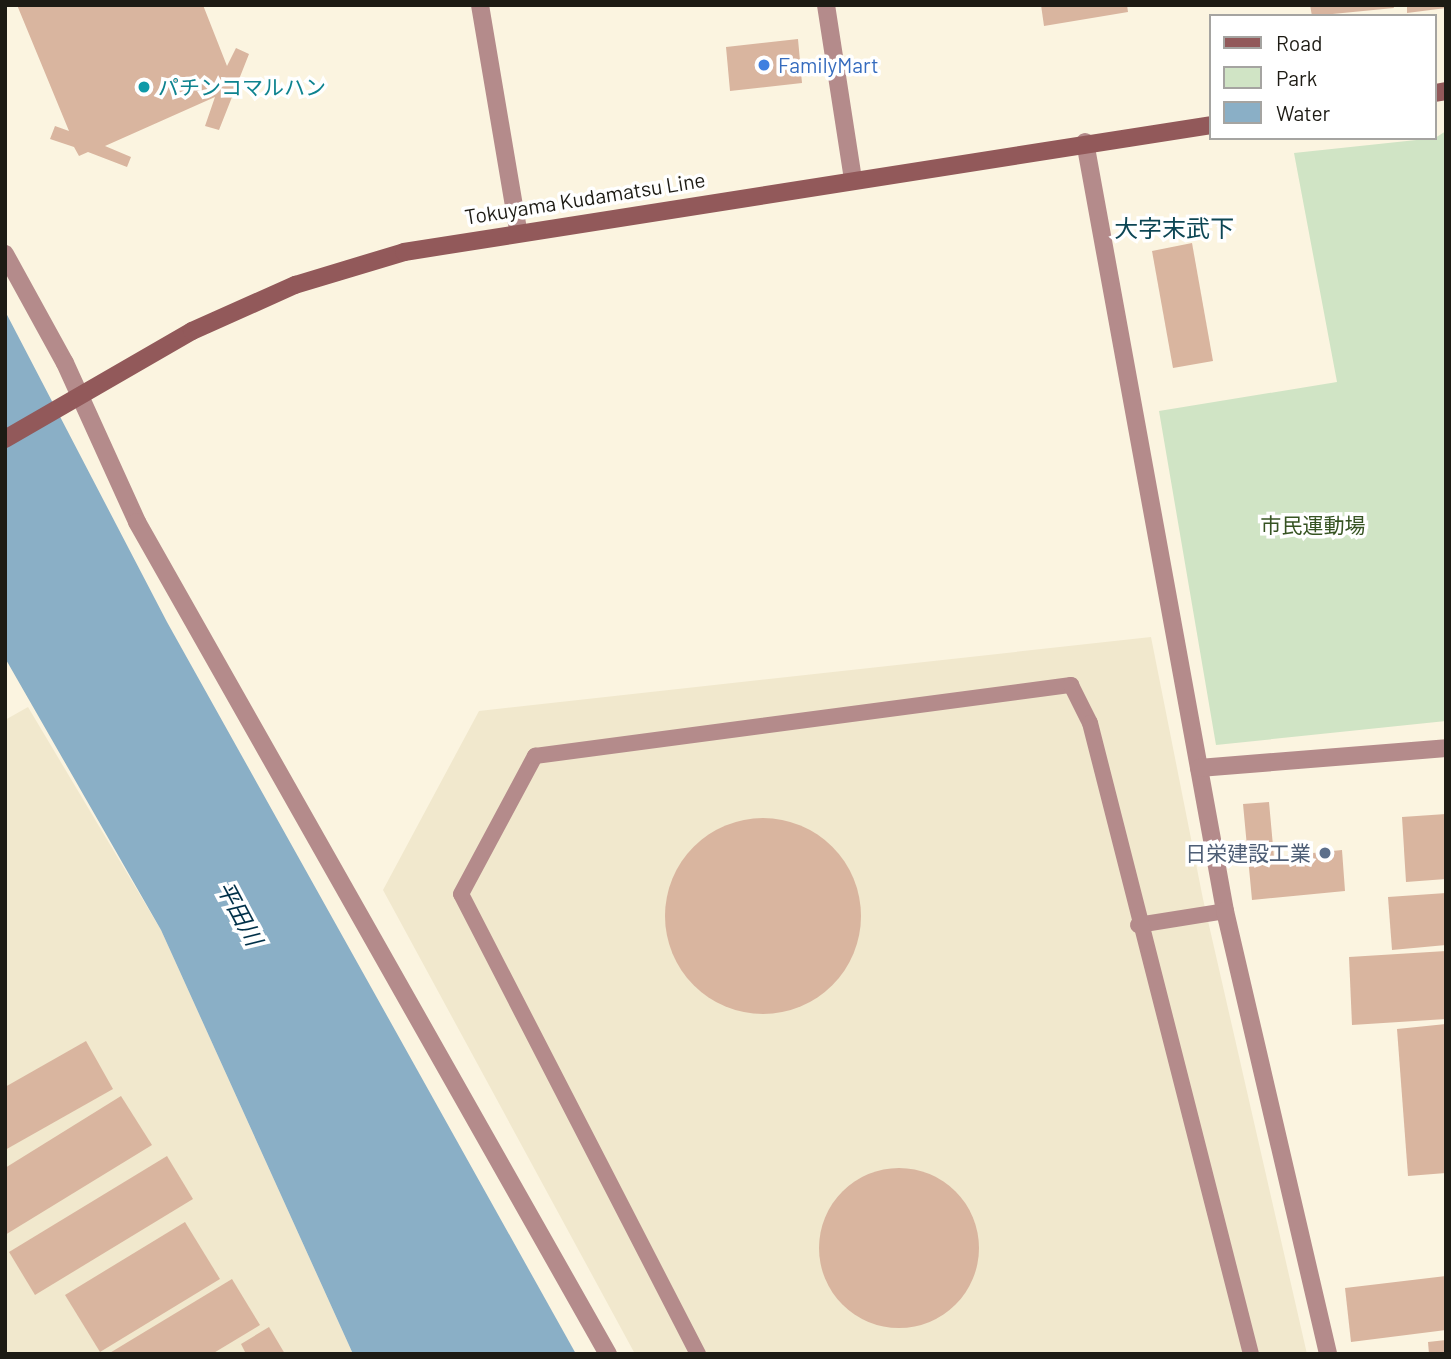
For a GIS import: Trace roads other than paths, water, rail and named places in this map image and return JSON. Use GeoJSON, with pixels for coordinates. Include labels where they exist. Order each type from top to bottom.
{"type":"FeatureCollection","features":[{"type":"Feature","properties":{"kind":"main road","name":"Tokuyama Kudamatsu Line"},"geometry":{"type":"LineString","coordinates":[[5,439],[192,331],[295,285],[404,252],[518,229],[1210,125]]}},
{"type":"Feature","properties":{"kind":"street"},"geometry":{"type":"LineString","coordinates":[[480,5],[518,229]]}},
{"type":"Feature","properties":{"kind":"street"},"geometry":{"type":"LineString","coordinates":[[826,5],[853,179]]}},
{"type":"Feature","properties":{"kind":"street"},"geometry":{"type":"LineString","coordinates":[[1085,142],[1225,911],[1328,1354]]}},
{"type":"Feature","properties":{"kind":"street"},"geometry":{"type":"LineString","coordinates":[[5,254],[74,400],[137,522],[608,1354]]}},
{"type":"Feature","properties":{"kind":"street"},"geometry":{"type":"LineString","coordinates":[[1199,768],[1446,748]]}},
{"type":"Feature","properties":{"kind":"lane"},"geometry":{"type":"LineString","coordinates":[[698,1354],[461,894],[535,756],[1071,685],[1090,723],[1138,925],[1251,1354]]}},
{"type":"Feature","properties":{"kind":"lane"},"geometry":{"type":"LineString","coordinates":[[1138,925],[1225,911]]}},
{"type":"Feature","properties":{"kind":"water","name":"平田川"},"geometry":{"type":"Polygon","coordinates":[[[5,311],[167,622],[576,1354],[353,1354],[161,930],[5,658],[5,311]]]}},
{"type":"Feature","properties":{"kind":"place","name":"FamilyMart"},"geometry":{"type":"Point","coordinates":[764,65]}},
{"type":"Feature","properties":{"kind":"place","name":"パチンコマルハン"},"geometry":{"type":"Point","coordinates":[144,87]}},
{"type":"Feature","properties":{"kind":"place","name":"日栄建設工業"},"geometry":{"type":"Point","coordinates":[1325,853]}},
{"type":"Feature","properties":{"kind":"district","name":"大字末武下"},"geometry":{"type":"Point","coordinates":[1174,228]}},
{"type":"Feature","properties":{"kind":"park label","name":"市民運動場"},"geometry":{"type":"Point","coordinates":[1313,525]}}]}
